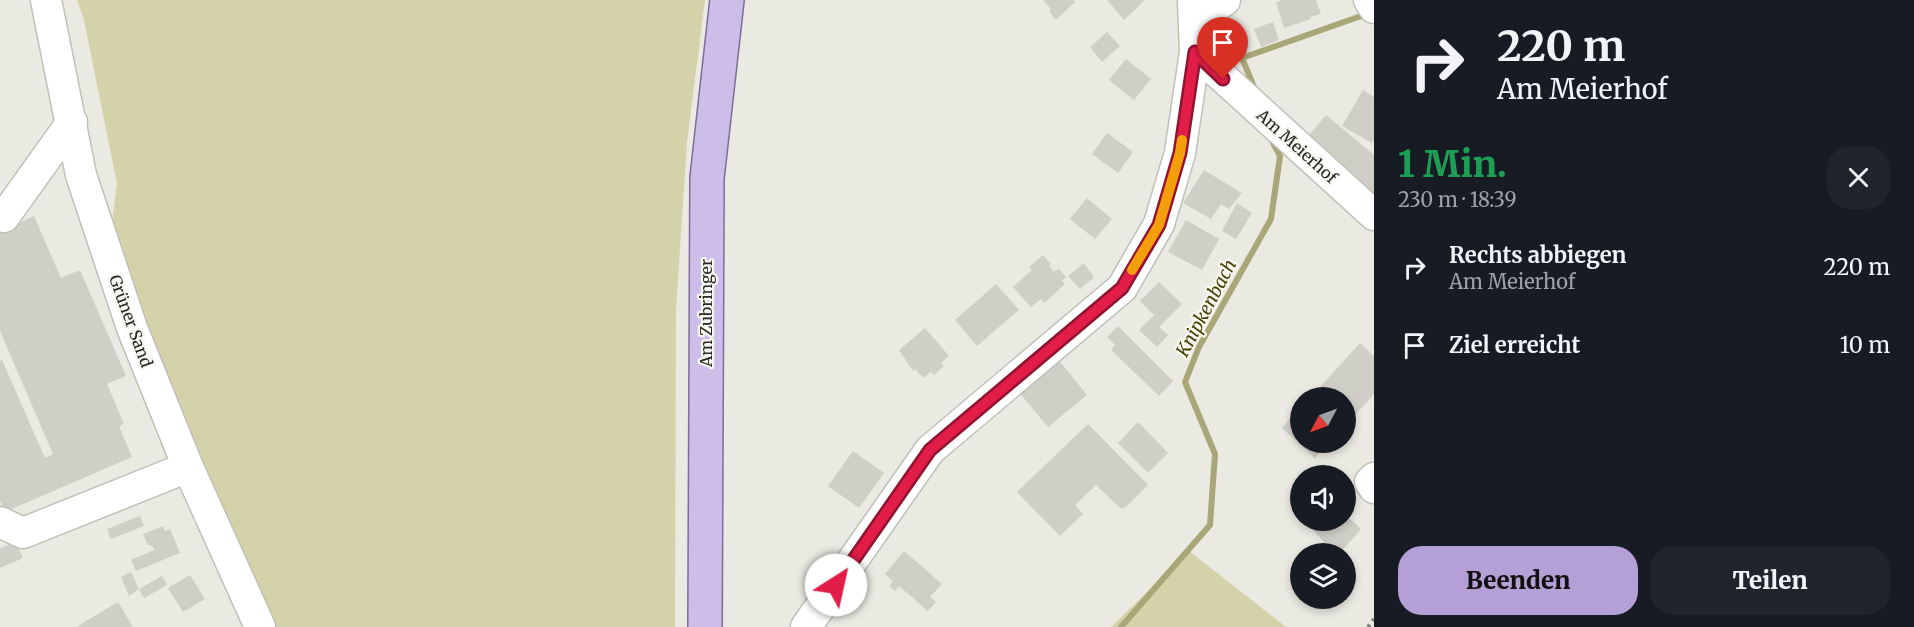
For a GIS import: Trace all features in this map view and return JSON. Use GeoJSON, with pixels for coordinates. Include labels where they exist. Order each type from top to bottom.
{"type":"FeatureCollection","features":[{"type":"Feature","properties":{"kind":"main road","name":"Am Zubringer"},"geometry":{"type":"LineString","coordinates":[[705,627],[707,178],[727,0]]}},
{"type":"Feature","properties":{"kind":"street","name":"Grüner Sand"},"geometry":{"type":"LineString","coordinates":[[46,0],[81,175],[132,328],[188,467],[260,627]]}},
{"type":"Feature","properties":{"kind":"street"},"geometry":{"type":"LineString","coordinates":[[806,627],[930,450],[1122,288],[1159,225],[1180,153],[1195,52],[1194,11],[1225,0]]}},
{"type":"Feature","properties":{"kind":"street"},"geometry":{"type":"LineString","coordinates":[[1370,0],[1374,8]]}},
{"type":"Feature","properties":{"kind":"street","name":"Am Meierhof"},"geometry":{"type":"LineString","coordinates":[[1195,52],[1374,215]]}},
{"type":"Feature","properties":{"kind":"street"},"geometry":{"type":"LineString","coordinates":[[4,217],[72,122]]}},
{"type":"Feature","properties":{"kind":"street"},"geometry":{"type":"LineString","coordinates":[[0,522],[23,533],[188,467]]}},
{"type":"Feature","properties":{"kind":"street"},"geometry":{"type":"LineString","coordinates":[[1374,478],[1370,482],[1374,488]]}},
{"type":"Feature","properties":{"kind":"path"},"geometry":{"type":"LineString","coordinates":[[1368,627],[1374,619]]}},
{"type":"Feature","properties":{"kind":"shaded area"},"geometry":{"type":"Polygon","coordinates":[[[77,0],[705,0],[687,143],[676,309],[675,627],[272,627],[243,563],[200,452],[162,369],[115,240],[113,215],[117,184],[84,20],[77,0]]]}},
{"type":"Feature","properties":{"kind":"shaded area"},"geometry":{"type":"Polygon","coordinates":[[[1189,551],[1286,627],[1111,627],[1189,551]]]}},
{"type":"Feature","properties":{"kind":"building"},"geometry":{"type":"Polygon","coordinates":[[[1043,0],[1073,0],[1075,2],[1056,20],[1049,11],[1051,9],[1043,0]]]}},
{"type":"Feature","properties":{"kind":"building"},"geometry":{"type":"Polygon","coordinates":[[[1107,0],[1143,0],[1144,1],[1124,20],[1107,0]]]}},
{"type":"Feature","properties":{"kind":"building"},"geometry":{"type":"Polygon","coordinates":[[[1316,0],[1321,14],[1284,28],[1276,2],[1316,0]]]}},
{"type":"Feature","properties":{"kind":"building"},"geometry":{"type":"Polygon","coordinates":[[[1273,22],[1279,40],[1261,47],[1254,29],[1273,22]]]}},
{"type":"Feature","properties":{"kind":"building"},"geometry":{"type":"Polygon","coordinates":[[[1107,32],[1120,46],[1102,62],[1090,47],[1107,32]]]}},
{"type":"Feature","properties":{"kind":"building"},"geometry":{"type":"Polygon","coordinates":[[[1126,59],[1151,79],[1134,100],[1109,80],[1126,59]]]}},
{"type":"Feature","properties":{"kind":"building"},"geometry":{"type":"Polygon","coordinates":[[[1363,90],[1374,97],[1374,140],[1372,143],[1342,126],[1363,90]]]}},
{"type":"Feature","properties":{"kind":"building"},"geometry":{"type":"Polygon","coordinates":[[[1326,115],[1374,155],[1374,204],[1303,142],[1326,115]]]}},
{"type":"Feature","properties":{"kind":"building"},"geometry":{"type":"Polygon","coordinates":[[[1107,133],[1133,152],[1118,173],[1092,154],[1107,133]]]}},
{"type":"Feature","properties":{"kind":"building"},"geometry":{"type":"Polygon","coordinates":[[[1204,170],[1242,193],[1229,209],[1221,204],[1211,219],[1183,203],[1204,170]]]}},
{"type":"Feature","properties":{"kind":"building"},"geometry":{"type":"Polygon","coordinates":[[[1087,198],[1112,219],[1095,239],[1070,219],[1087,198]]]}},
{"type":"Feature","properties":{"kind":"building"},"geometry":{"type":"Polygon","coordinates":[[[1237,203],[1252,213],[1236,239],[1222,231],[1237,203]]]}},
{"type":"Feature","properties":{"kind":"building"},"geometry":{"type":"Polygon","coordinates":[[[11,215],[21,222],[34,216],[61,278],[80,270],[126,376],[107,384],[124,424],[119,426],[132,457],[5,512],[0,501],[0,361],[2,360],[45,458],[53,454],[0,331],[0,229],[11,215]]]}},
{"type":"Feature","properties":{"kind":"building"},"geometry":{"type":"Polygon","coordinates":[[[1186,220],[1219,239],[1202,270],[1168,252],[1186,220]]]}},
{"type":"Feature","properties":{"kind":"building"},"geometry":{"type":"Polygon","coordinates":[[[1043,255],[1051,264],[1049,266],[1054,272],[1059,269],[1066,277],[1062,281],[1065,284],[1044,303],[1041,299],[1031,307],[1013,287],[1032,270],[1029,267],[1043,255]]]}},
{"type":"Feature","properties":{"kind":"building"},"geometry":{"type":"Polygon","coordinates":[[[1084,263],[1094,277],[1080,289],[1068,276],[1084,263]]]}},
{"type":"Feature","properties":{"kind":"building"},"geometry":{"type":"Polygon","coordinates":[[[1159,282],[1182,304],[1159,327],[1168,335],[1157,347],[1139,330],[1154,315],[1140,301],[1159,282]]]}},
{"type":"Feature","properties":{"kind":"building"},"geometry":{"type":"Polygon","coordinates":[[[996,284],[1019,310],[977,346],[955,320],[996,284]]]}},
{"type":"Feature","properties":{"kind":"building"},"geometry":{"type":"Polygon","coordinates":[[[1118,326],[1173,381],[1159,396],[1111,350],[1115,345],[1107,337],[1118,326]]]}},
{"type":"Feature","properties":{"kind":"building"},"geometry":{"type":"Polygon","coordinates":[[[925,328],[949,356],[941,363],[944,366],[934,375],[931,372],[923,378],[915,369],[913,371],[899,350],[925,328]]]}},
{"type":"Feature","properties":{"kind":"building"},"geometry":{"type":"Polygon","coordinates":[[[1360,343],[1374,356],[1374,394],[1356,414],[1356,387],[1320,387],[1360,343]]]}},
{"type":"Feature","properties":{"kind":"building"},"geometry":{"type":"Polygon","coordinates":[[[1058,359],[1087,395],[1048,427],[1018,391],[1058,359]]]}},
{"type":"Feature","properties":{"kind":"building"},"geometry":{"type":"Polygon","coordinates":[[[1290,419],[1290,435],[1282,428],[1290,419]]]}},
{"type":"Feature","properties":{"kind":"building"},"geometry":{"type":"Polygon","coordinates":[[[1138,422],[1168,453],[1148,473],[1118,443],[1138,422]]]}},
{"type":"Feature","properties":{"kind":"building"},"geometry":{"type":"Polygon","coordinates":[[[1088,424],[1148,485],[1125,508],[1120,508],[1096,485],[1075,505],[1083,514],[1060,536],[1017,492],[1088,424]]]}},
{"type":"Feature","properties":{"kind":"building"},"geometry":{"type":"Polygon","coordinates":[[[853,451],[884,473],[859,508],[828,486],[853,451]]]}},
{"type":"Feature","properties":{"kind":"building"},"geometry":{"type":"Polygon","coordinates":[[[1310,453],[1320,453],[1315,458],[1310,453]]]}},
{"type":"Feature","properties":{"kind":"building"},"geometry":{"type":"Polygon","coordinates":[[[140,516],[144,526],[111,539],[107,529],[140,516]]]}},
{"type":"Feature","properties":{"kind":"building"},"geometry":{"type":"Polygon","coordinates":[[[1356,524],[1361,529],[1349,543],[1325,543],[1314,531],[1356,531],[1356,524]]]}},
{"type":"Feature","properties":{"kind":"building"},"geometry":{"type":"Polygon","coordinates":[[[163,526],[165,531],[170,529],[180,553],[136,571],[131,560],[154,550],[148,545],[143,534],[163,526]]]}},
{"type":"Feature","properties":{"kind":"building"},"geometry":{"type":"Polygon","coordinates":[[[16,542],[23,558],[0,568],[0,548],[16,542]]]}},
{"type":"Feature","properties":{"kind":"building"},"geometry":{"type":"Polygon","coordinates":[[[904,551],[942,584],[930,597],[936,602],[928,611],[899,586],[895,591],[889,586],[893,581],[885,574],[904,551]]]}},
{"type":"Feature","properties":{"kind":"building"},"geometry":{"type":"Polygon","coordinates":[[[131,572],[139,589],[129,596],[121,577],[131,572]]]}},
{"type":"Feature","properties":{"kind":"building"},"geometry":{"type":"Polygon","coordinates":[[[190,575],[205,599],[183,612],[168,588],[190,575]]]}},
{"type":"Feature","properties":{"kind":"building"},"geometry":{"type":"Polygon","coordinates":[[[162,576],[167,585],[144,598],[139,589],[162,576]]]}},
{"type":"Feature","properties":{"kind":"building"},"geometry":{"type":"Polygon","coordinates":[[[118,602],[133,627],[77,627],[86,621],[118,602]]]}},
{"type":"Feature","properties":{"kind":"waterway","name":"Knipkenbach"},"geometry":{"type":"LineString","coordinates":[[1256,92],[1242,58],[1361,16],[1368,17]]}},
{"type":"Feature","properties":{"kind":"waterway","name":"Knipkenbach"},"geometry":{"type":"LineString","coordinates":[[1121,627],[1210,525],[1215,454],[1185,382],[1199,347],[1271,219],[1280,156],[1270,137]]}},
{"type":"Feature","properties":{"kind":"slow traffic"},"geometry":{"type":"LineString","coordinates":[[1132,270],[1159,225],[1182,140]]}},
{"type":"Feature","properties":{"kind":"route"},"geometry":{"type":"LineString","coordinates":[[836,585],[930,450],[1122,288],[1159,225],[1180,153],[1195,52],[1223,79]]}}]}
